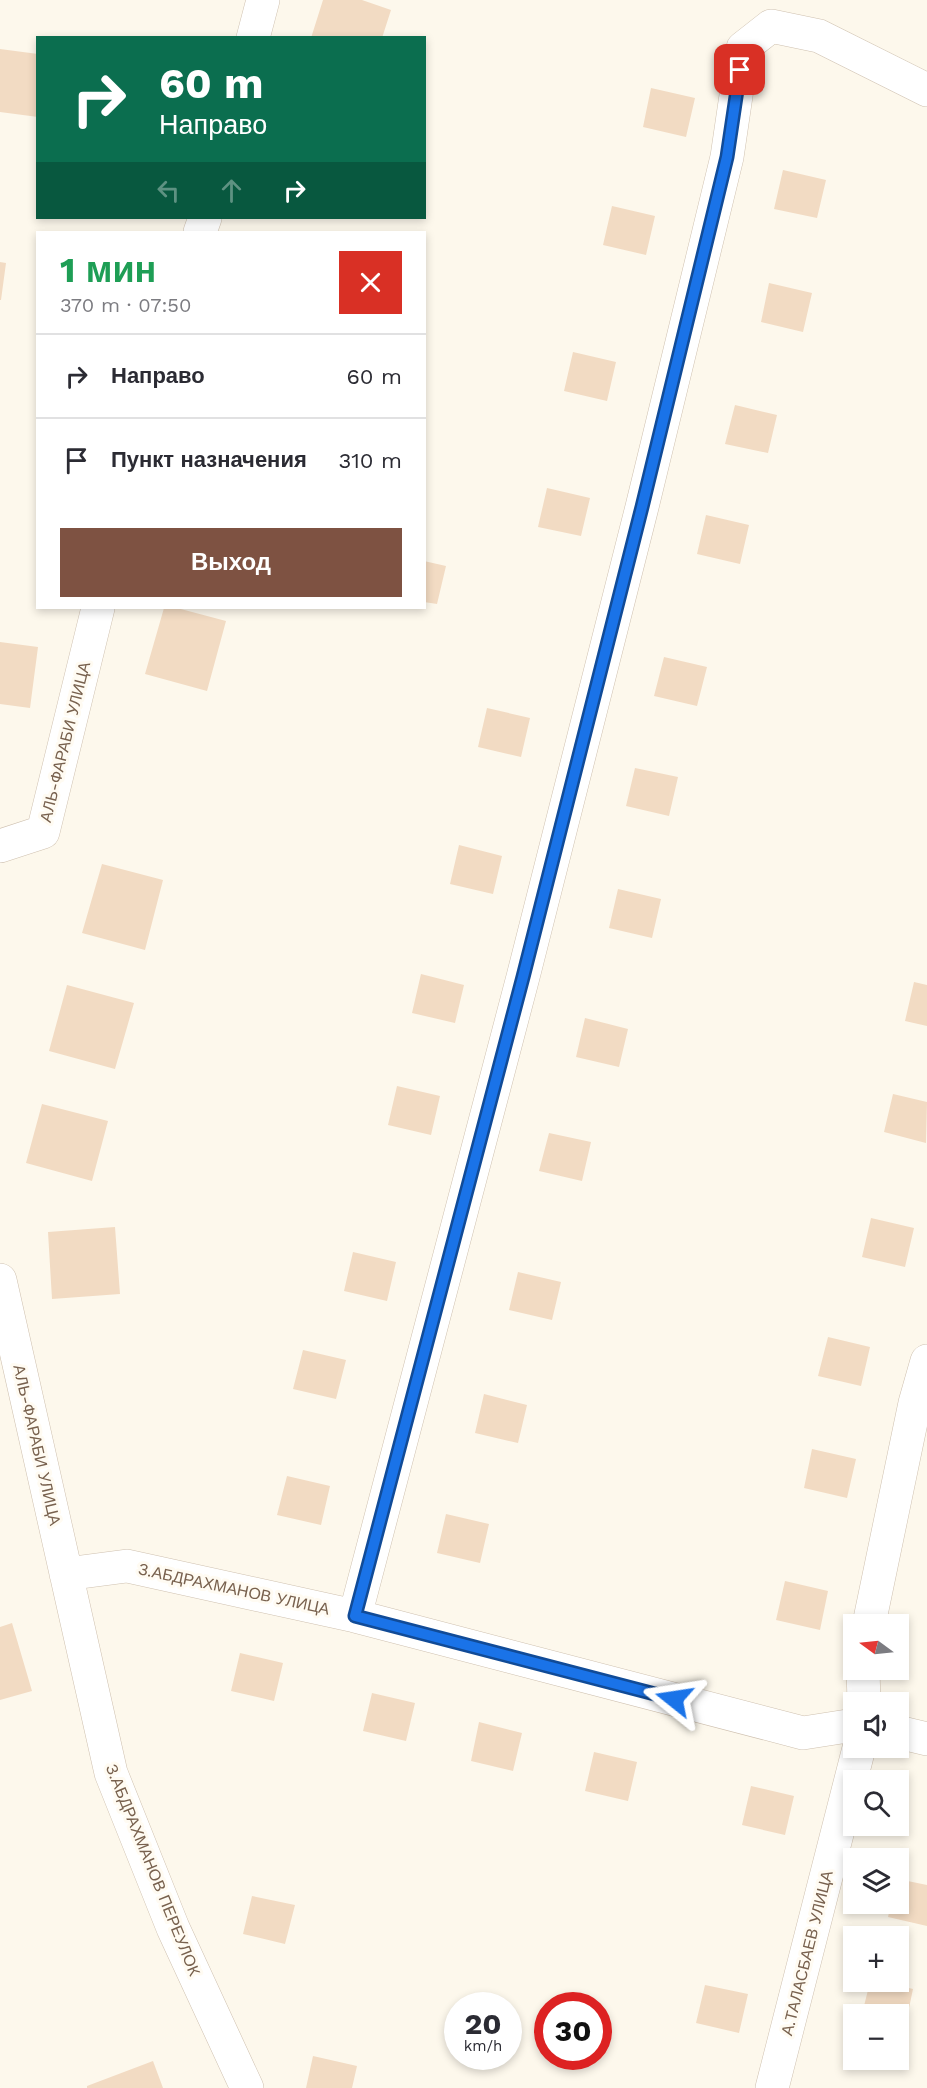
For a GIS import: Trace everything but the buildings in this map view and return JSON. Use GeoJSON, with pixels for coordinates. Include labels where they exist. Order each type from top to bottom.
{"type":"FeatureCollection","features":[{"type":"Feature","properties":{"kind":"street"},"geometry":{"type":"LineString","coordinates":[[254,36],[263,0]]}},
{"type":"Feature","properties":{"kind":"street"},"geometry":{"type":"LineString","coordinates":[[355,1616],[526,966],[642,507],[727,157],[743,48],[771,26],[819,36],[927,90]]}},
{"type":"Feature","properties":{"kind":"street","name":"АЛЬ-ФАРАБИ УЛИЦА"},"geometry":{"type":"LineString","coordinates":[[0,846],[43,832],[98,609]]}},
{"type":"Feature","properties":{"kind":"street","name":"АЛЬ-ФАРАБИ УЛИЦА"},"geometry":{"type":"LineString","coordinates":[[0,1280],[66,1574]]}},
{"type":"Feature","properties":{"kind":"street"},"geometry":{"type":"LineString","coordinates":[[871,1614],[915,1403],[927,1361]]}},
{"type":"Feature","properties":{"kind":"street","name":"З.АБДРАХМАНОВ УЛИЦА"},"geometry":{"type":"LineString","coordinates":[[66,1574],[127,1566],[355,1616],[803,1733],[843,1727]]}},
{"type":"Feature","properties":{"kind":"street","name":"З.АБДРАХМАНОВ ПЕРЕУЛОК"},"geometry":{"type":"LineString","coordinates":[[66,1574],[111,1773],[173,1928],[247,2088]]}},
{"type":"Feature","properties":{"kind":"street"},"geometry":{"type":"LineString","coordinates":[[909,1735],[927,1739]]}},
{"type":"Feature","properties":{"kind":"street","name":"А.ТАЛАСБАЕВ УЛИЦА"},"geometry":{"type":"LineString","coordinates":[[772,2088],[856,1758]]}},
{"type":"Feature","properties":{"kind":"route"},"geometry":{"type":"LineString","coordinates":[[674,1699],[355,1616],[523,977],[642,507],[727,157],[740,70]]}}]}
